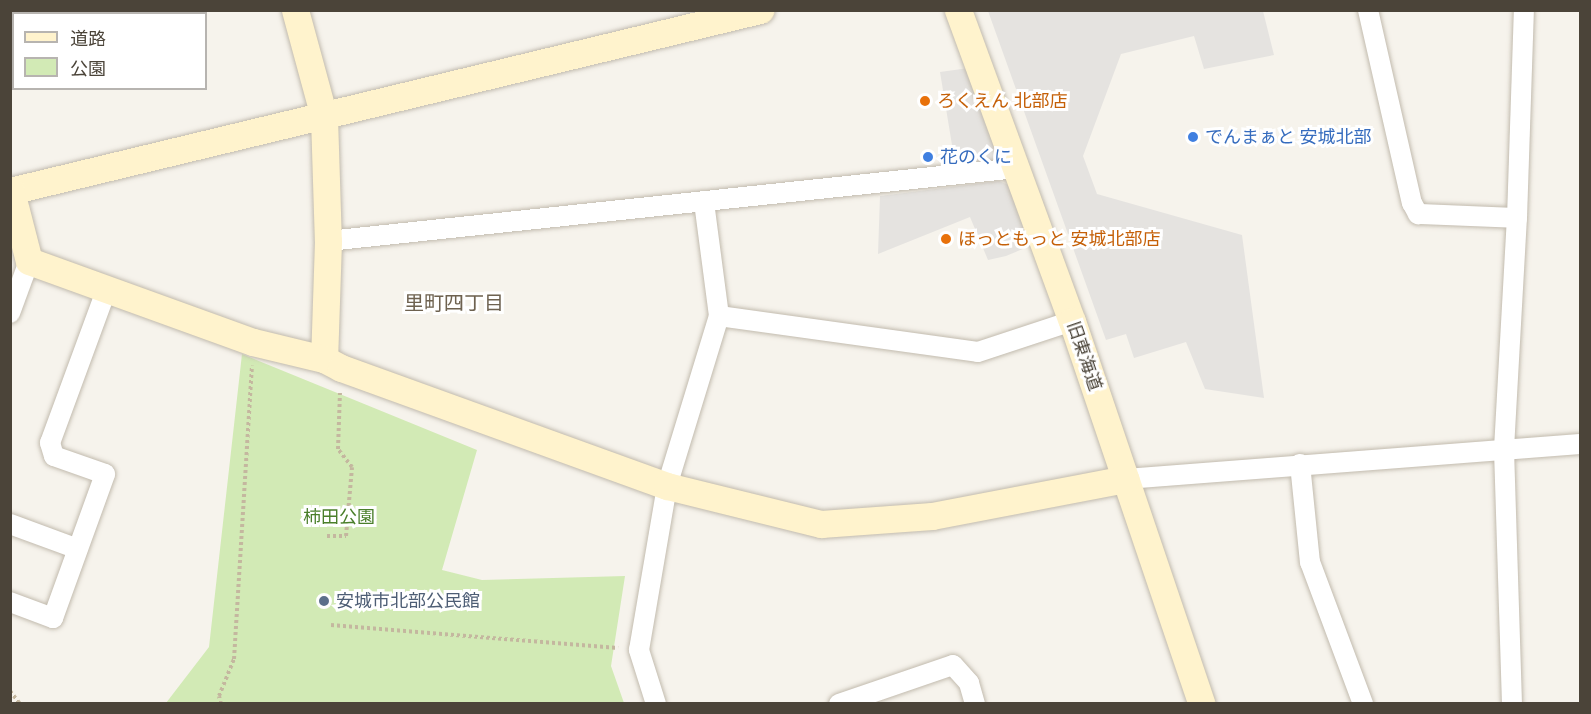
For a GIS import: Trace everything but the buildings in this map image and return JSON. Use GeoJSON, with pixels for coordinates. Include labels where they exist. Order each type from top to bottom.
{"type":"FeatureCollection","features":[{"type":"Feature","properties":{"kind":"street"},"geometry":{"type":"LineString","coordinates":[[295,10],[324,117],[332,364]]}},
{"type":"Feature","properties":{"kind":"street"},"geometry":{"type":"LineString","coordinates":[[10,313],[29,261],[11,191],[760,10]]}},
{"type":"Feature","properties":{"kind":"street","name":"旧東海道"},"geometry":{"type":"LineString","coordinates":[[958,10],[1072,321],[1202,704]]}},
{"type":"Feature","properties":{"kind":"street"},"geometry":{"type":"LineString","coordinates":[[1368,10],[1412,203],[1418,213],[1517,218]]}},
{"type":"Feature","properties":{"kind":"street"},"geometry":{"type":"LineString","coordinates":[[1512,704],[1504,449],[1517,218],[1524,10]]}},
{"type":"Feature","properties":{"kind":"street"},"geometry":{"type":"LineString","coordinates":[[328,241],[1017,168]]}},
{"type":"Feature","properties":{"kind":"street"},"geometry":{"type":"LineString","coordinates":[[656,704],[639,650],[667,486],[719,316],[704,202]]}},
{"type":"Feature","properties":{"kind":"street"},"geometry":{"type":"LineString","coordinates":[[29,261],[253,342],[332,364],[667,486],[821,524],[932,516],[1126,479],[1581,444]]}},
{"type":"Feature","properties":{"kind":"street"},"geometry":{"type":"LineString","coordinates":[[10,602],[53,618],[105,474],[54,456],[50,443],[107,288]]}},
{"type":"Feature","properties":{"kind":"street"},"geometry":{"type":"LineString","coordinates":[[719,316],[978,352],[1072,321]]}},
{"type":"Feature","properties":{"kind":"street"},"geometry":{"type":"LineString","coordinates":[[1300,464],[1310,562],[1363,704]]}},
{"type":"Feature","properties":{"kind":"street"},"geometry":{"type":"LineString","coordinates":[[10,525],[78,549]]}},
{"type":"Feature","properties":{"kind":"street"},"geometry":{"type":"LineString","coordinates":[[839,704],[953,665],[969,683],[975,704]]}},
{"type":"Feature","properties":{"kind":"path"},"geometry":{"type":"LineString","coordinates":[[221,704],[219,696],[234,659],[253,342]]}},
{"type":"Feature","properties":{"kind":"path"},"geometry":{"type":"LineString","coordinates":[[327,536],[346,536],[352,467],[338,449],[332,364]]}},
{"type":"Feature","properties":{"kind":"path"},"geometry":{"type":"LineString","coordinates":[[331,625],[639,650]]}},
{"type":"Feature","properties":{"kind":"path"},"geometry":{"type":"LineString","coordinates":[[10,691],[20,704]]}},
{"type":"Feature","properties":{"kind":"green space","name":"柿田公園"},"geometry":{"type":"Polygon","coordinates":[[[242,354],[477,450],[442,570],[482,580],[625,576],[611,666],[624,703],[166,703],[209,647],[242,354]]]}},
{"type":"Feature","properties":{"kind":"shaded area"},"geometry":{"type":"Polygon","coordinates":[[[988,11],[1263,11],[1274,55],[1204,69],[1194,36],[1121,54],[1083,156],[1097,194],[1242,235],[1264,398],[1205,389],[1186,342],[1134,358],[1126,334],[1106,340],[988,11]]]}},
{"type":"Feature","properties":{"kind":"shaded area"},"geometry":{"type":"Polygon","coordinates":[[[969,68],[1000,155],[995,163],[944,170],[941,147],[952,145],[940,72],[969,68]]]}},
{"type":"Feature","properties":{"kind":"shaded area"},"geometry":{"type":"Polygon","coordinates":[[[999,181],[1011,186],[1030,246],[1006,256],[988,260],[970,217],[878,254],[880,196],[999,181]]]}},
{"type":"Feature","properties":{"kind":"place","name":"ろくえん 北部店"},"geometry":{"type":"Point","coordinates":[925,101]}},
{"type":"Feature","properties":{"kind":"place","name":"でんまぁと 安城北部"},"geometry":{"type":"Point","coordinates":[1193,137]}},
{"type":"Feature","properties":{"kind":"place","name":"花のくに"},"geometry":{"type":"Point","coordinates":[928,157]}},
{"type":"Feature","properties":{"kind":"place","name":"ほっともっと 安城北部店"},"geometry":{"type":"Point","coordinates":[946,239]}},
{"type":"Feature","properties":{"kind":"place","name":"安城市北部公民館"},"geometry":{"type":"Point","coordinates":[324,601]}},
{"type":"Feature","properties":{"kind":"district","name":"里町四丁目"},"geometry":{"type":"Point","coordinates":[454,303]}}]}
